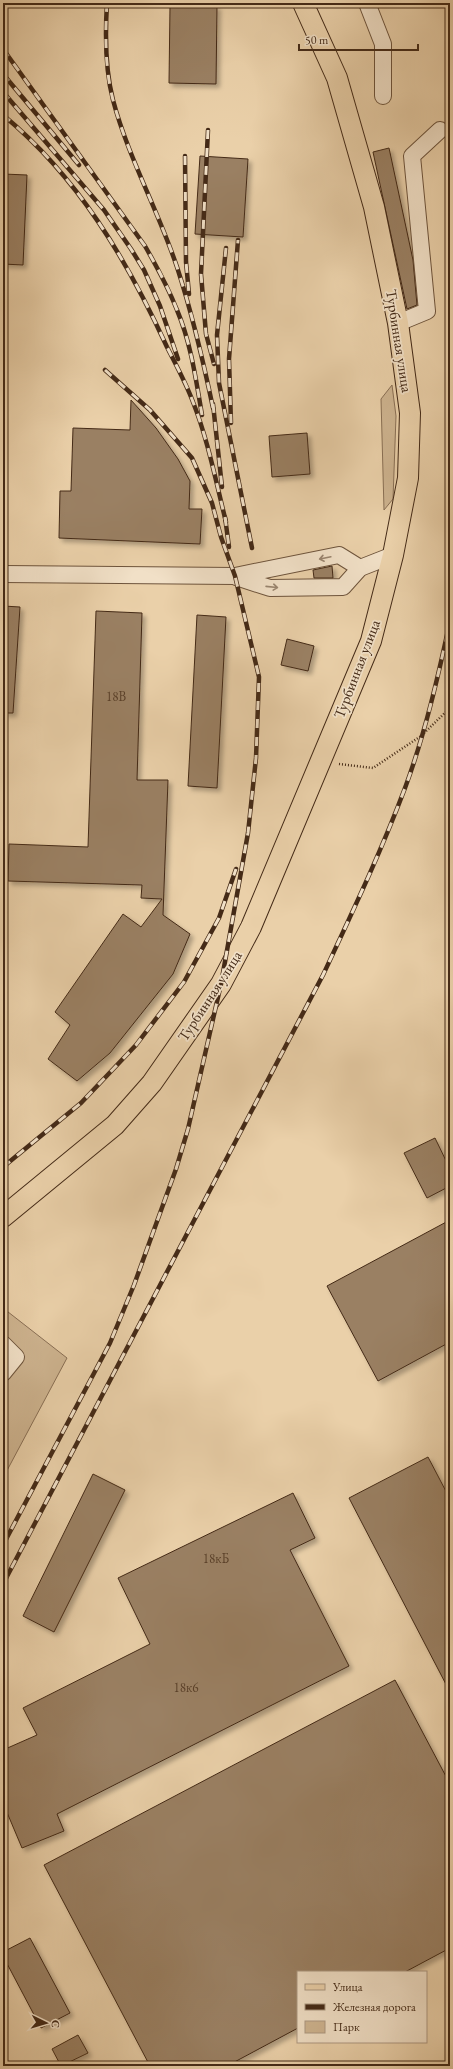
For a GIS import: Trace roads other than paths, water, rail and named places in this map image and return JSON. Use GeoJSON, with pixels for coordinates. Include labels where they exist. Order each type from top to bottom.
{"type":"FeatureCollection","features":[{"type":"Feature","properties":{"kind":"main road","name":"Турбинная улица"},"geometry":{"type":"LineString","coordinates":[[3,1217],[115,1125],[152,1083],[221,984],[251,928],[371,641],[394,555],[408,478],[410,413],[398,323],[374,207],[337,78],[303,3]]}},
{"type":"Feature","properties":{"kind":"lane"},"geometry":{"type":"LineString","coordinates":[[367,3],[383,44],[383,96]]}},
{"type":"Feature","properties":{"kind":"lane"},"geometry":{"type":"LineString","coordinates":[[398,323],[427,311],[412,156],[440,130]]}},
{"type":"Feature","properties":{"kind":"lane"},"geometry":{"type":"LineString","coordinates":[[3,574],[235,576],[339,555],[360,568]]}},
{"type":"Feature","properties":{"kind":"lane"},"geometry":{"type":"LineString","coordinates":[[235,576],[270,588],[343,587],[360,568],[394,555]]}},
{"type":"Feature","properties":{"kind":"lane"},"geometry":{"type":"LineString","coordinates":[[3,1344],[16,1357],[3,1373]]}},
{"type":"Feature","properties":{"kind":"railway"},"geometry":{"type":"LineString","coordinates":[[107,3],[106,52],[108,76],[113,100],[119,121],[135,163],[177,267],[197,337],[213,408]]}},
{"type":"Feature","properties":{"kind":"railway"},"geometry":{"type":"LineString","coordinates":[[3,49],[145,246],[154,262],[174,302],[186,335],[202,415]]}},
{"type":"Feature","properties":{"kind":"railway"},"geometry":{"type":"LineString","coordinates":[[3,74],[79,165]]}},
{"type":"Feature","properties":{"kind":"railway"},"geometry":{"type":"LineString","coordinates":[[3,92],[104,210],[131,249],[144,270],[160,306],[178,359]]}},
{"type":"Feature","properties":{"kind":"railway"},"geometry":{"type":"LineString","coordinates":[[3,115],[30,139],[55,165],[98,222],[135,283],[181,374],[193,402],[207,446],[226,522]]}},
{"type":"Feature","properties":{"kind":"railway"},"geometry":{"type":"LineString","coordinates":[[208,130],[201,274],[206,334],[214,364]]}},
{"type":"Feature","properties":{"kind":"railway"},"geometry":{"type":"LineString","coordinates":[[185,156],[186,262],[189,294]]}},
{"type":"Feature","properties":{"kind":"railway"},"geometry":{"type":"LineString","coordinates":[[231,423],[229,359],[238,240]]}},
{"type":"Feature","properties":{"kind":"railway"},"geometry":{"type":"LineString","coordinates":[[226,248],[217,335],[219,383],[252,548]]}},
{"type":"Feature","properties":{"kind":"railway"},"geometry":{"type":"LineString","coordinates":[[3,1545],[110,1343],[134,1285],[176,1169],[188,1129],[221,984],[248,833],[256,758],[259,677],[235,576],[221,537],[212,503],[192,458],[150,410],[105,370]]}},
{"type":"Feature","properties":{"kind":"railway"},"geometry":{"type":"LineString","coordinates":[[213,404],[222,487]]}},
{"type":"Feature","properties":{"kind":"railway"},"geometry":{"type":"LineString","coordinates":[[225,517],[229,547]]}},
{"type":"Feature","properties":{"kind":"railway"},"geometry":{"type":"LineString","coordinates":[[3,1584],[323,975],[345,929],[386,836],[412,768],[441,663],[450,621]]}},
{"type":"Feature","properties":{"kind":"railway"},"geometry":{"type":"LineString","coordinates":[[3,1167],[81,1103],[136,1045],[184,982],[219,918],[236,869]]}},
{"type":"Feature","properties":{"kind":"railway"},"geometry":{"type":"LineString","coordinates":[[444,2066],[450,2063]]}}]}
